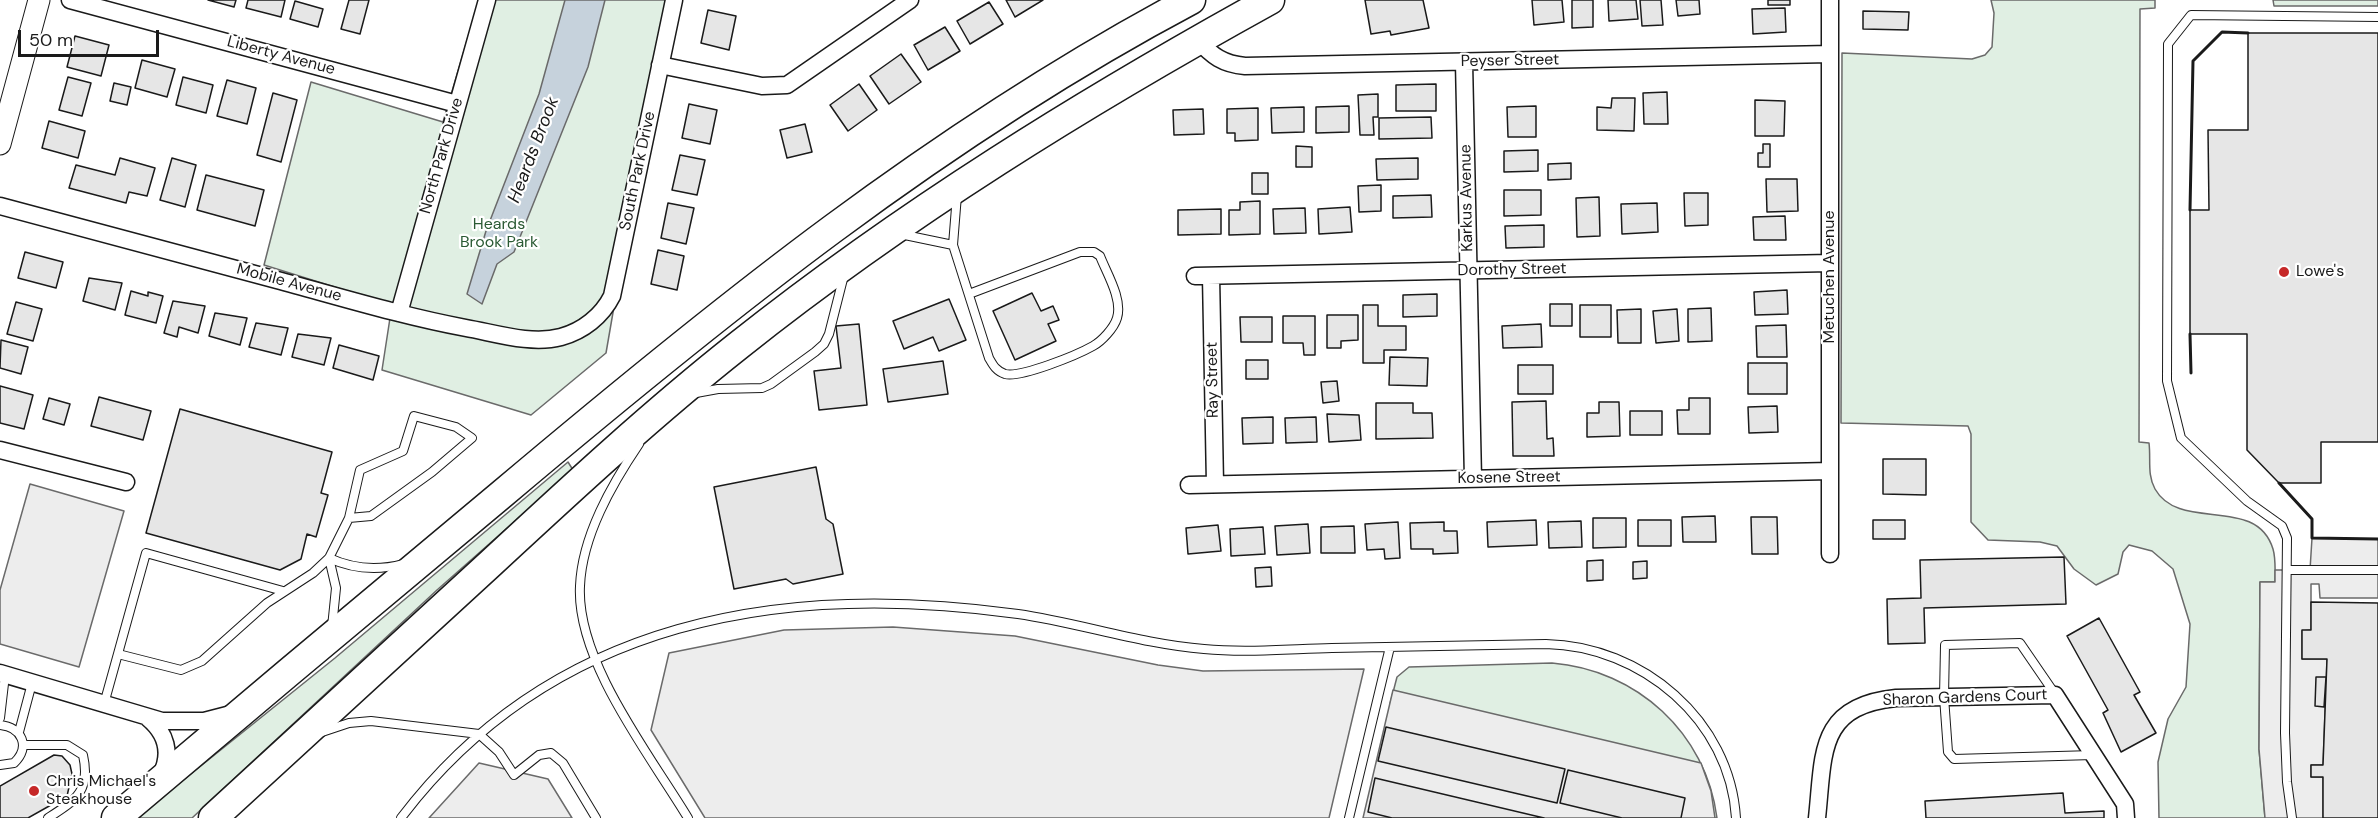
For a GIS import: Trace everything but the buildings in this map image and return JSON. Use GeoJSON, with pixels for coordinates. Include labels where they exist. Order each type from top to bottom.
{"type":"FeatureCollection","features":[{"type":"Feature","properties":{"kind":"highway"},"geometry":{"type":"LineString","coordinates":[[116,818],[667,355],[832,228],[1012,105],[1191,0]]}},
{"type":"Feature","properties":{"kind":"highway"},"geometry":{"type":"LineString","coordinates":[[213,818],[662,410],[747,339],[848,263],[958,186],[1088,104],[1270,0]]}},
{"type":"Feature","properties":{"kind":"street"},"geometry":{"type":"LineString","coordinates":[[0,144],[39,0]]}},
{"type":"Feature","properties":{"kind":"street","name":"Liberty Avenue"},"geometry":{"type":"LineString","coordinates":[[70,0],[457,104]]}},
{"type":"Feature","properties":{"kind":"street","name":"North Park Drive"},"geometry":{"type":"LineString","coordinates":[[399,313],[487,0]]}},
{"type":"Feature","properties":{"kind":"street","name":"South Park Drive"},"geometry":{"type":"LineString","coordinates":[[580,330],[606,309],[612,296],[674,0]]}},
{"type":"Feature","properties":{"kind":"street"},"geometry":{"type":"LineString","coordinates":[[660,65],[762,86],[787,85],[910,0]]}},
{"type":"Feature","properties":{"kind":"street","name":"Metuchen Avenue"},"geometry":{"type":"LineString","coordinates":[[1830,0],[1830,554]]}},
{"type":"Feature","properties":{"kind":"street","name":"Peyser Street"},"geometry":{"type":"LineString","coordinates":[[1198,40],[1215,58],[1233,65],[1830,54]]}},
{"type":"Feature","properties":{"kind":"street","name":"Karkus Avenue"},"geometry":{"type":"LineString","coordinates":[[1464,62],[1473,479]]}},
{"type":"Feature","properties":{"kind":"street","name":"Mobile Avenue"},"geometry":{"type":"LineString","coordinates":[[0,206],[399,313],[533,339],[560,338],[580,330]]}},
{"type":"Feature","properties":{"kind":"street","name":"Dorothy Street"},"geometry":{"type":"LineString","coordinates":[[1203,276],[1830,264]]}},
{"type":"Feature","properties":{"kind":"street","name":"Ray Street"},"geometry":{"type":"LineString","coordinates":[[1203,276],[1215,484]]}},
{"type":"Feature","properties":{"kind":"street"},"geometry":{"type":"LineString","coordinates":[[0,450],[126,482]]}},
{"type":"Feature","properties":{"kind":"street","name":"Kosene Street"},"geometry":{"type":"LineString","coordinates":[[1189,485],[1830,471]]}},
{"type":"Feature","properties":{"kind":"street"},"geometry":{"type":"LineString","coordinates":[[3,674],[148,718],[175,722],[204,721],[249,706]]}},
{"type":"Feature","properties":{"kind":"street","name":"Sharon Gardens Court"},"geometry":{"type":"LineString","coordinates":[[1817,818],[1824,747],[1835,724],[1851,710],[1874,700],[2055,695],[2125,804],[2126,818]]}},
{"type":"Feature","properties":{"kind":"street"},"geometry":{"type":"LineString","coordinates":[[148,718],[161,731],[167,749],[165,769],[158,783]]}},
{"type":"Feature","properties":{"kind":"lane"},"geometry":{"type":"LineString","coordinates":[[2292,818],[2287,782],[2285,733],[2287,538],[2282,526],[2247,501],[2181,438],[2167,381],[2168,44],[2191,15],[2378,16]]}},
{"type":"Feature","properties":{"kind":"lane"},"geometry":{"type":"LineString","coordinates":[[958,186],[953,245],[989,358],[995,369],[1006,374],[1022,374],[1094,345],[1108,332],[1118,317],[1116,298],[1100,256],[1094,252],[1080,252],[969,294]]}},
{"type":"Feature","properties":{"kind":"lane"},"geometry":{"type":"LineString","coordinates":[[891,232],[953,245]]}},
{"type":"Feature","properties":{"kind":"lane"},"geometry":{"type":"LineString","coordinates":[[688,818],[608,687],[595,658],[581,609],[580,586],[583,560],[595,526],[623,470],[662,410],[688,395],[762,388],[815,352],[829,334],[848,263]]}},
{"type":"Feature","properties":{"kind":"lane"},"geometry":{"type":"LineString","coordinates":[[118,654],[169,668],[191,668],[202,662],[283,591],[314,573],[329,558],[349,518],[360,470],[403,451],[414,416],[456,427],[472,438],[432,472],[371,516],[349,518]]}},
{"type":"Feature","properties":{"kind":"lane"},"geometry":{"type":"LineString","coordinates":[[104,705],[146,553],[283,591]]}},
{"type":"Feature","properties":{"kind":"lane"},"geometry":{"type":"LineString","coordinates":[[329,558],[349,566],[376,568],[391,567],[429,555]]}},
{"type":"Feature","properties":{"kind":"lane"},"geometry":{"type":"LineString","coordinates":[[329,558],[336,588],[330,637]]}},
{"type":"Feature","properties":{"kind":"lane"},"geometry":{"type":"LineString","coordinates":[[2287,570],[2378,570]]}},
{"type":"Feature","properties":{"kind":"lane"},"geometry":{"type":"LineString","coordinates":[[401,818],[439,773],[478,734],[538,690],[595,658],[652,636],[744,614],[800,607],[883,605],[947,607],[1019,615],[1072,623],[1162,644],[1205,649],[1560,644],[1588,648],[1626,662],[1660,682],[1681,700],[1701,723],[1724,763],[1736,818]]}},
{"type":"Feature","properties":{"kind":"lane"},"geometry":{"type":"LineString","coordinates":[[2055,695],[2020,643],[1946,645],[1944,697],[1948,752],[1954,759],[2094,755]]}},
{"type":"Feature","properties":{"kind":"lane"},"geometry":{"type":"LineString","coordinates":[[1348,818],[1390,647]]}},
{"type":"Feature","properties":{"kind":"lane"},"geometry":{"type":"LineString","coordinates":[[0,718],[3,674]]}},
{"type":"Feature","properties":{"kind":"lane"},"geometry":{"type":"LineString","coordinates":[[19,732],[32,682]]}},
{"type":"Feature","properties":{"kind":"lane"},"geometry":{"type":"LineString","coordinates":[[296,741],[349,723],[371,721],[478,734],[499,752],[514,776],[543,753],[555,755],[596,818]]}},
{"type":"Feature","properties":{"kind":"lane"},"geometry":{"type":"LineString","coordinates":[[0,725],[14,728],[19,732],[24,745],[14,763],[0,765]]}},
{"type":"Feature","properties":{"kind":"lane"},"geometry":{"type":"LineString","coordinates":[[24,745],[67,745],[83,755],[87,772],[79,796],[48,818]]}},
{"type":"Feature","properties":{"kind":"green space","name":"Heards Brook Park"},"geometry":{"type":"Polygon","coordinates":[[[479,0],[667,0],[606,353],[531,415],[382,370],[392,305],[264,265],[311,82],[443,122],[479,0]]]}},
{"type":"Feature","properties":{"kind":"green space"},"geometry":{"type":"Polygon","coordinates":[[[1991,0],[2155,0],[2155,8],[2140,9],[2139,442],[2149,443],[2150,473],[2153,484],[2167,502],[2182,509],[2235,517],[2251,523],[2264,532],[2273,549],[2275,582],[2260,582],[2259,749],[2265,818],[2159,818],[2158,762],[2168,719],[2186,687],[2190,624],[2173,569],[2152,551],[2129,545],[2123,552],[2118,574],[2096,585],[2074,569],[2057,546],[2040,542],[1988,540],[1971,522],[1971,434],[1968,426],[1841,423],[1842,53],[1972,59],[1985,55],[1992,47],[1994,13],[1991,0]]]}},
{"type":"Feature","properties":{"kind":"green space"},"geometry":{"type":"Polygon","coordinates":[[[2273,0],[2378,0],[2378,6],[2274,6],[2273,0]]]}},
{"type":"Feature","properties":{"kind":"green space"},"geometry":{"type":"Polygon","coordinates":[[[568,462],[573,470],[437,590],[192,818],[136,818],[335,658],[568,462]]]}},
{"type":"Feature","properties":{"kind":"green space"},"geometry":{"type":"Polygon","coordinates":[[[1552,663],[1583,668],[1612,678],[1639,693],[1662,711],[1682,733],[1699,759],[1710,787],[1717,818],[1710,818],[1390,704],[1397,677],[1409,667],[1552,663]]]}},
{"type":"Feature","properties":{"kind":"shaded area"},"geometry":{"type":"Polygon","coordinates":[[[30,484],[124,511],[79,667],[0,644],[0,590],[30,484]]]}},
{"type":"Feature","properties":{"kind":"shaded area"},"geometry":{"type":"Polygon","coordinates":[[[2312,538],[2378,539],[2378,598],[2320,598],[2319,584],[2311,584],[2311,630],[2302,631],[2302,659],[2327,659],[2323,765],[2311,765],[2311,777],[2323,777],[2323,818],[2265,818],[2259,749],[2260,582],[2275,582],[2275,570],[2310,570],[2312,538]]]}},
{"type":"Feature","properties":{"kind":"shaded area"},"geometry":{"type":"Polygon","coordinates":[[[893,627],[1015,636],[1158,665],[1203,671],[1364,669],[1329,818],[705,818],[651,730],[669,653],[784,630],[893,627]]]}},
{"type":"Feature","properties":{"kind":"shaded area"},"geometry":{"type":"Polygon","coordinates":[[[1393,690],[1701,763],[1711,791],[1715,818],[1363,818],[1393,690]]]}},
{"type":"Feature","properties":{"kind":"shaded area"},"geometry":{"type":"Polygon","coordinates":[[[479,763],[548,779],[572,818],[429,818],[479,763]]]}},
{"type":"Feature","properties":{"kind":"water","name":"Heards Brook"},"geometry":{"type":"Polygon","coordinates":[[[565,0],[605,0],[588,67],[514,252],[497,264],[482,304],[467,294],[486,231],[539,94],[565,0]]]}},
{"type":"Feature","properties":{"kind":"wall"},"geometry":{"type":"LineString","coordinates":[[2190,210],[2193,61],[2222,32],[2248,33]]}},
{"type":"Feature","properties":{"kind":"wall"},"geometry":{"type":"LineString","coordinates":[[2190,334],[2191,373]]}},
{"type":"Feature","properties":{"kind":"wall"},"geometry":{"type":"LineString","coordinates":[[2279,483],[2312,519],[2312,538],[2378,539]]}},
{"type":"Feature","properties":{"kind":"place","name":"Lowe's"},"geometry":{"type":"Point","coordinates":[2284,272]}},
{"type":"Feature","properties":{"kind":"place","name":"Chris Michael's Steakhouse"},"geometry":{"type":"Point","coordinates":[34,791]}}]}
